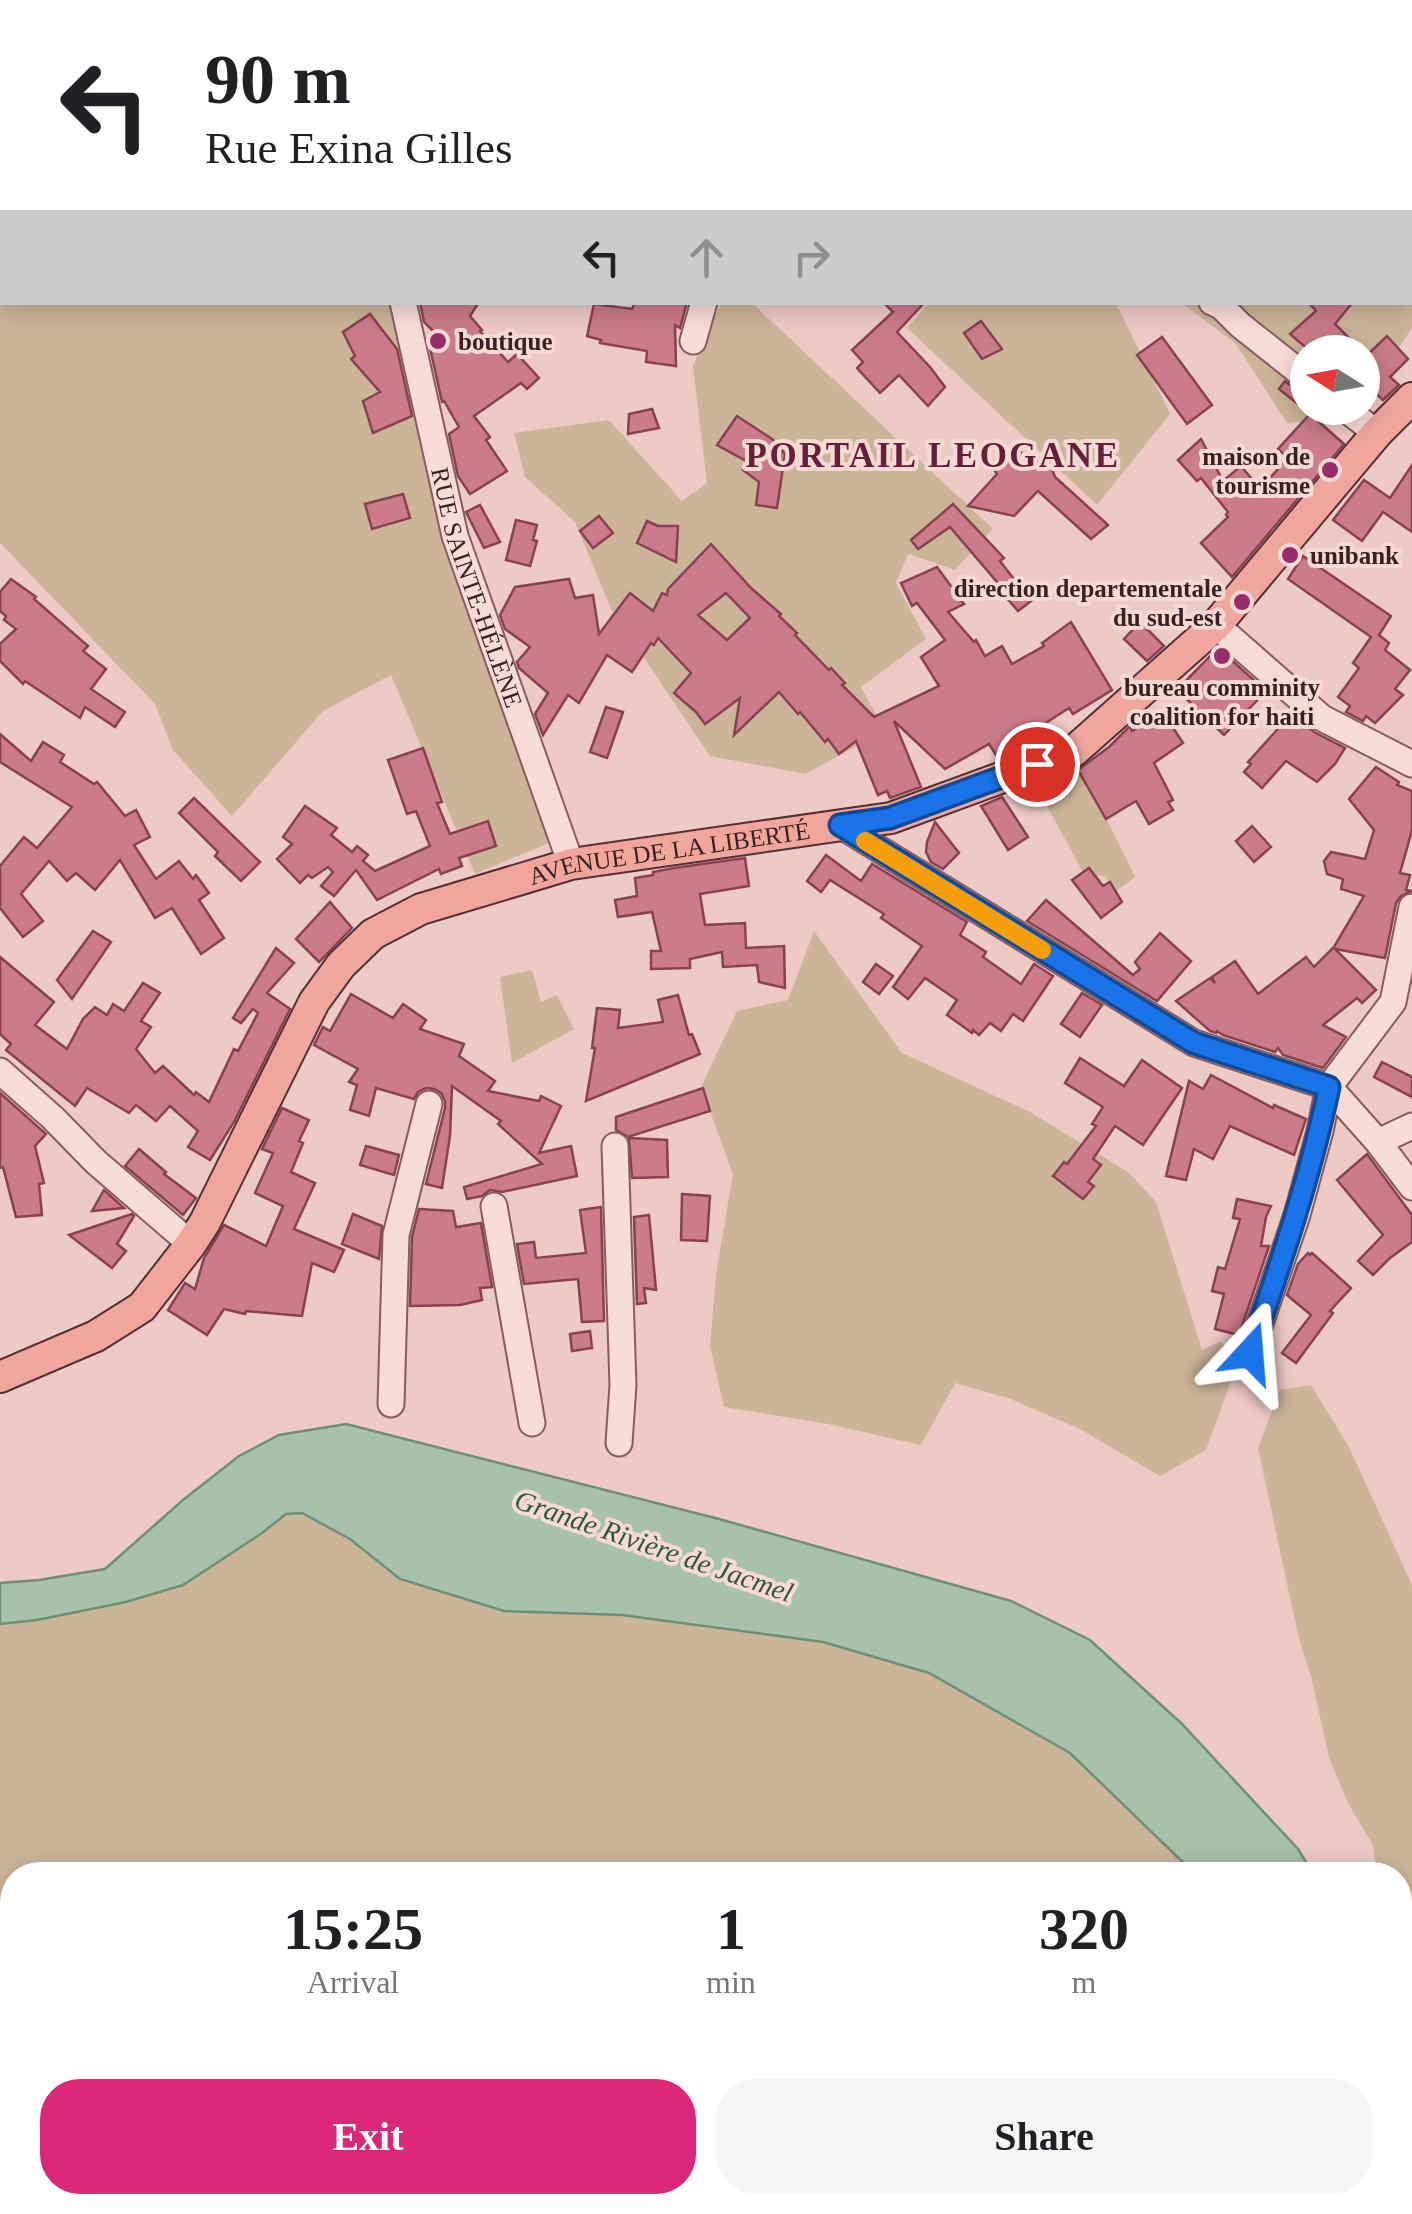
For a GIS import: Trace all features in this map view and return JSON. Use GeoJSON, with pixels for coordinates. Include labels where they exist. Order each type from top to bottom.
{"type":"FeatureCollection","features":[{"type":"Feature","properties":{"kind":"main road","name":"AVENUE DE LA LIBERTÉ"},"geometry":{"type":"LineString","coordinates":[[0,1377],[96,1336],[142,1307],[205,1222],[314,1002],[374,934],[421,909],[572,864],[890,818],[1074,751],[1216,625],[1412,398]]}},
{"type":"Feature","properties":{"kind":"street","name":"RUE SAINTE-HÉLÈNE"},"geometry":{"type":"LineString","coordinates":[[405,305],[455,536],[572,864]]}},
{"type":"Feature","properties":{"kind":"street"},"geometry":{"type":"LineString","coordinates":[[693,341],[703,305]]}},
{"type":"Feature","properties":{"kind":"street"},"geometry":{"type":"LineString","coordinates":[[1219,305],[1290,365]]}},
{"type":"Feature","properties":{"kind":"street"},"geometry":{"type":"LineString","coordinates":[[1367,425],[1378,433]]}},
{"type":"Feature","properties":{"kind":"street"},"geometry":{"type":"LineString","coordinates":[[1216,625],[1322,718],[1412,764]]}},
{"type":"Feature","properties":{"kind":"street"},"geometry":{"type":"LineString","coordinates":[[840,825],[1194,1043],[1329,1087],[1412,1187]]}},
{"type":"Feature","properties":{"kind":"street"},"geometry":{"type":"LineString","coordinates":[[1250,1353],[1296,1215],[1329,1087],[1393,1002],[1412,908]]}},
{"type":"Feature","properties":{"kind":"street"},"geometry":{"type":"LineString","coordinates":[[0,1071],[191,1244]]}},
{"type":"Feature","properties":{"kind":"street"},"geometry":{"type":"LineString","coordinates":[[392,1404],[396,1235],[429,1104]]}},
{"type":"Feature","properties":{"kind":"street"},"geometry":{"type":"LineString","coordinates":[[1378,1142],[1412,1126]]}},
{"type":"Feature","properties":{"kind":"street"},"geometry":{"type":"LineString","coordinates":[[615,1146],[623,1385],[619,1443]]}},
{"type":"Feature","properties":{"kind":"street"},"geometry":{"type":"LineString","coordinates":[[494,1206],[532,1423]]}},
{"type":"Feature","properties":{"kind":"shaded area"},"geometry":{"type":"Polygon","coordinates":[[[0,305],[395,305],[453,568],[549,843],[475,874],[391,675],[323,711],[232,816],[173,750],[155,704],[0,543],[0,305]]]}},
{"type":"Feature","properties":{"kind":"shaded area"},"geometry":{"type":"Polygon","coordinates":[[[720,305],[754,305],[993,529],[955,570],[908,554],[896,583],[926,639],[861,687],[885,731],[805,774],[710,756],[611,609],[575,522],[525,477],[514,433],[609,420],[682,501],[707,483],[693,366],[720,305]]]}},
{"type":"Feature","properties":{"kind":"shaded area"},"geometry":{"type":"Polygon","coordinates":[[[927,305],[1117,305],[1170,414],[1097,505],[907,328],[927,305]]]}},
{"type":"Feature","properties":{"kind":"shaded area"},"geometry":{"type":"Polygon","coordinates":[[[1185,305],[1412,305],[1412,328],[1380,376],[1380,335],[1290,335],[1287,423],[1236,344],[1185,305]]]}},
{"type":"Feature","properties":{"kind":"shaded area"},"geometry":{"type":"Polygon","coordinates":[[[1076,756],[1135,877],[1115,892],[1105,876],[1084,874],[1029,773],[1076,756]]]}},
{"type":"Feature","properties":{"kind":"shaded area"},"geometry":{"type":"Polygon","coordinates":[[[814,931],[902,1053],[1030,1112],[1128,1172],[1156,1202],[1202,1350],[1220,1342],[1239,1359],[1206,1450],[1160,1476],[1080,1429],[1008,1398],[955,1383],[921,1445],[828,1424],[724,1407],[710,1346],[716,1274],[733,1174],[701,1087],[737,1011],[788,1000],[814,931]]]}},
{"type":"Feature","properties":{"kind":"shaded area"},"geometry":{"type":"Polygon","coordinates":[[[532,970],[541,1002],[557,995],[574,1029],[512,1063],[500,977],[532,970]]]}},
{"type":"Feature","properties":{"kind":"shaded area"},"geometry":{"type":"Polygon","coordinates":[[[1311,1385],[1349,1447],[1412,1585],[1412,1862],[1375,1862],[1373,1845],[1349,1805],[1329,1758],[1258,1448],[1280,1390],[1311,1385]]]}},
{"type":"Feature","properties":{"kind":"shaded area"},"geometry":{"type":"Polygon","coordinates":[[[302,1512],[350,1539],[400,1579],[504,1611],[622,1615],[823,1642],[929,1673],[1070,1753],[1183,1862],[0,1862],[0,1624],[126,1602],[183,1585],[286,1513],[302,1512]]]}},
{"type":"Feature","properties":{"kind":"water","name":"Grande Rivière de Jacmel"},"geometry":{"type":"Polygon","coordinates":[[[346,1424],[719,1519],[1011,1601],[1090,1640],[1182,1724],[1306,1862],[1183,1862],[1070,1753],[929,1673],[823,1642],[622,1615],[504,1611],[400,1579],[350,1539],[302,1513],[286,1514],[183,1585],[126,1602],[0,1624],[0,1583],[105,1569],[239,1456],[279,1435],[346,1424]]]}},
{"type":"Feature","properties":{"kind":"building"},"geometry":{"type":"Polygon","coordinates":[[[421,305],[477,305],[470,316],[480,331],[508,362],[517,354],[539,378],[527,389],[521,383],[474,416],[507,471],[470,494],[458,476],[449,434],[459,427],[442,402],[428,339],[433,331],[424,322],[421,305]]]}},
{"type":"Feature","properties":{"kind":"building"},"geometry":{"type":"Polygon","coordinates":[[[594,305],[632,309],[634,305],[686,305],[680,328],[675,325],[676,366],[646,362],[647,351],[600,343],[601,340],[587,336],[594,305]]]}},
{"type":"Feature","properties":{"kind":"building"},"geometry":{"type":"Polygon","coordinates":[[[886,305],[922,305],[897,332],[945,387],[928,406],[899,375],[880,393],[857,368],[863,362],[852,350],[893,312],[886,305]]]}},
{"type":"Feature","properties":{"kind":"building"},"geometry":{"type":"Polygon","coordinates":[[[1311,305],[1351,305],[1335,324],[1346,335],[1290,334],[1316,311],[1311,305]]]}},
{"type":"Feature","properties":{"kind":"building"},"geometry":{"type":"Polygon","coordinates":[[[370,314],[397,349],[412,416],[373,433],[363,401],[380,392],[351,359],[355,356],[343,332],[370,314]]]}},
{"type":"Feature","properties":{"kind":"building"},"geometry":{"type":"Polygon","coordinates":[[[981,321],[1002,349],[982,359],[964,333],[981,321]]]}},
{"type":"Feature","properties":{"kind":"building"},"geometry":{"type":"Polygon","coordinates":[[[1387,336],[1408,359],[1390,377],[1399,385],[1383,400],[1380,397],[1380,343],[1387,336]]]}},
{"type":"Feature","properties":{"kind":"building"},"geometry":{"type":"Polygon","coordinates":[[[1162,337],[1212,405],[1187,424],[1137,355],[1162,337]]]}},
{"type":"Feature","properties":{"kind":"building"},"geometry":{"type":"Polygon","coordinates":[[[1285,381],[1290,385],[1290,398],[1279,389],[1285,381]]]}},
{"type":"Feature","properties":{"kind":"building"},"geometry":{"type":"Polygon","coordinates":[[[652,409],[659,428],[628,434],[629,414],[652,409]]]}},
{"type":"Feature","properties":{"kind":"building"},"geometry":{"type":"Polygon","coordinates":[[[737,416],[772,439],[785,454],[777,508],[756,505],[759,482],[743,470],[748,462],[717,445],[737,416]]]}},
{"type":"Feature","properties":{"kind":"building"},"geometry":{"type":"Polygon","coordinates":[[[1300,425],[1322,425],[1344,444],[1232,577],[1201,543],[1228,517],[1228,512],[1201,478],[1197,481],[1178,460],[1201,439],[1223,481],[1241,466],[1260,489],[1288,458],[1278,449],[1300,425]]]}},
{"type":"Feature","properties":{"kind":"building"},"geometry":{"type":"Polygon","coordinates":[[[1016,448],[1026,457],[1033,451],[1043,462],[1048,458],[1055,477],[1108,525],[1091,539],[1038,491],[1014,516],[968,506],[1016,448]]]}},
{"type":"Feature","properties":{"kind":"building"},"geometry":{"type":"Polygon","coordinates":[[[1412,465],[1412,532],[1383,512],[1362,541],[1333,520],[1364,480],[1390,498],[1412,465]]]}},
{"type":"Feature","properties":{"kind":"building"},"geometry":{"type":"Polygon","coordinates":[[[403,494],[410,518],[372,529],[365,504],[403,494]]]}},
{"type":"Feature","properties":{"kind":"building"},"geometry":{"type":"Polygon","coordinates":[[[953,504],[1004,558],[1000,561],[1031,601],[1018,611],[950,527],[918,549],[911,540],[953,504]]]}},
{"type":"Feature","properties":{"kind":"building"},"geometry":{"type":"Polygon","coordinates":[[[480,505],[500,542],[484,548],[466,512],[480,505]]]}},
{"type":"Feature","properties":{"kind":"building"},"geometry":{"type":"Polygon","coordinates":[[[599,516],[613,533],[593,548],[580,531],[599,516]]]}},
{"type":"Feature","properties":{"kind":"building"},"geometry":{"type":"Polygon","coordinates":[[[516,520],[537,525],[530,566],[506,560],[516,520]]]}},
{"type":"Feature","properties":{"kind":"building"},"geometry":{"type":"Polygon","coordinates":[[[647,521],[658,526],[678,526],[676,562],[637,543],[647,521]]]}},
{"type":"Feature","properties":{"kind":"building"},"geometry":{"type":"Polygon","coordinates":[[[711,544],[874,717],[939,686],[921,657],[945,640],[917,603],[912,606],[901,583],[937,567],[964,604],[948,612],[976,640],[985,656],[1002,646],[1012,664],[1044,646],[1042,643],[1071,622],[1112,690],[1073,714],[1069,708],[996,755],[989,744],[945,769],[894,721],[921,787],[890,798],[887,791],[878,795],[856,741],[839,754],[779,692],[734,735],[740,698],[705,724],[674,693],[691,673],[658,638],[632,672],[607,655],[579,703],[568,695],[543,735],[535,714],[548,693],[519,668],[517,662],[530,647],[505,629],[500,615],[515,587],[569,579],[575,598],[593,595],[599,634],[630,593],[653,611],[668,589],[711,544]],[[726,593],[698,615],[727,640],[750,618],[726,593]]]}},
{"type":"Feature","properties":{"kind":"building"},"geometry":{"type":"Polygon","coordinates":[[[1303,556],[1391,616],[1379,635],[1389,643],[1385,650],[1410,670],[1395,689],[1403,695],[1375,723],[1366,716],[1363,721],[1346,712],[1350,706],[1338,697],[1359,668],[1353,663],[1371,637],[1288,579],[1303,556]]]}},
{"type":"Feature","properties":{"kind":"building"},"geometry":{"type":"Polygon","coordinates":[[[11,579],[88,646],[83,651],[106,669],[91,689],[125,712],[115,727],[85,707],[80,718],[25,681],[23,684],[0,661],[0,644],[16,629],[0,611],[0,592],[11,579]]]}},
{"type":"Feature","properties":{"kind":"building"},"geometry":{"type":"Polygon","coordinates":[[[1140,622],[1164,646],[1147,661],[1124,639],[1140,622]]]}},
{"type":"Feature","properties":{"kind":"building"},"geometry":{"type":"Polygon","coordinates":[[[1218,648],[1266,691],[1224,735],[1177,690],[1218,648]]]}},
{"type":"Feature","properties":{"kind":"building"},"geometry":{"type":"Polygon","coordinates":[[[606,707],[623,712],[607,758],[590,752],[606,707]]]}},
{"type":"Feature","properties":{"kind":"building"},"geometry":{"type":"Polygon","coordinates":[[[1162,711],[1183,743],[1154,763],[1173,800],[1168,802],[1173,810],[1149,824],[1136,801],[1106,819],[1078,770],[1130,726],[1132,731],[1162,711]]]}},
{"type":"Feature","properties":{"kind":"building"},"geometry":{"type":"Polygon","coordinates":[[[1292,713],[1314,732],[1345,748],[1317,782],[1286,761],[1262,788],[1244,772],[1251,764],[1248,762],[1292,713]]]}},
{"type":"Feature","properties":{"kind":"building"},"geometry":{"type":"Polygon","coordinates":[[[0,734],[31,761],[43,742],[64,755],[60,762],[94,784],[97,782],[125,816],[136,810],[150,837],[134,845],[156,879],[179,861],[193,879],[196,875],[209,893],[199,900],[224,938],[201,954],[172,908],[155,918],[120,860],[95,890],[76,873],[67,881],[49,861],[21,894],[43,921],[23,937],[0,908],[0,866],[24,837],[37,848],[72,807],[0,762],[0,734]]]}},
{"type":"Feature","properties":{"kind":"building"},"geometry":{"type":"Polygon","coordinates":[[[423,748],[442,802],[437,803],[450,834],[488,821],[496,846],[459,858],[462,866],[441,874],[439,869],[377,900],[356,870],[334,896],[321,886],[333,872],[328,867],[300,883],[277,859],[292,844],[283,837],[305,806],[337,828],[331,835],[352,852],[357,846],[368,855],[363,861],[375,871],[430,846],[416,811],[407,814],[388,760],[423,748]]]}},
{"type":"Feature","properties":{"kind":"building"},"geometry":{"type":"Polygon","coordinates":[[[1376,767],[1399,782],[1397,785],[1412,791],[1412,830],[1400,873],[1410,875],[1406,890],[1412,891],[1396,903],[1385,958],[1335,949],[1376,990],[1362,1003],[1357,998],[1323,1025],[1346,1037],[1323,1068],[1283,1055],[1278,1048],[1275,1052],[1210,1031],[1176,1001],[1210,978],[1215,983],[1212,977],[1235,961],[1258,994],[1306,957],[1314,967],[1334,947],[1364,896],[1341,889],[1343,879],[1327,874],[1324,861],[1331,852],[1365,859],[1374,830],[1349,799],[1376,767]]]}},
{"type":"Feature","properties":{"kind":"building"},"geometry":{"type":"Polygon","coordinates":[[[1002,797],[1028,837],[1008,850],[981,806],[1002,797]]]}},
{"type":"Feature","properties":{"kind":"building"},"geometry":{"type":"Polygon","coordinates":[[[194,798],[260,862],[241,881],[179,813],[194,798]]]}},
{"type":"Feature","properties":{"kind":"building"},"geometry":{"type":"Polygon","coordinates":[[[935,822],[959,853],[943,869],[931,862],[926,852],[935,822]]]}},
{"type":"Feature","properties":{"kind":"building"},"geometry":{"type":"Polygon","coordinates":[[[1252,826],[1271,847],[1254,862],[1236,841],[1252,826]]]}},
{"type":"Feature","properties":{"kind":"building"},"geometry":{"type":"Polygon","coordinates":[[[826,855],[861,881],[872,864],[967,922],[960,935],[986,952],[983,957],[1021,984],[1034,964],[1053,976],[1023,1021],[1013,1014],[1001,1031],[990,1023],[979,1035],[947,1015],[957,1000],[925,978],[908,999],[893,987],[922,946],[881,918],[884,914],[830,880],[821,892],[807,881],[826,855]]]}},
{"type":"Feature","properties":{"kind":"building"},"geometry":{"type":"Polygon","coordinates":[[[745,858],[749,886],[700,894],[705,925],[745,923],[746,948],[784,946],[785,988],[759,982],[757,965],[723,967],[722,952],[690,959],[690,968],[651,969],[651,951],[661,951],[652,912],[618,917],[615,900],[637,896],[635,878],[653,872],[745,858]]]}},
{"type":"Feature","properties":{"kind":"building"},"geometry":{"type":"Polygon","coordinates":[[[1089,868],[1103,886],[1110,882],[1122,902],[1101,918],[1072,880],[1089,868]]]}},
{"type":"Feature","properties":{"kind":"building"},"geometry":{"type":"Polygon","coordinates":[[[1046,900],[1133,975],[1140,969],[1135,962],[1160,933],[1191,961],[1157,1001],[1027,921],[1046,900]]]}},
{"type":"Feature","properties":{"kind":"building"},"geometry":{"type":"Polygon","coordinates":[[[330,902],[352,928],[319,962],[296,939],[330,902]]]}},
{"type":"Feature","properties":{"kind":"building"},"geometry":{"type":"Polygon","coordinates":[[[93,931],[111,942],[72,999],[57,980],[93,931]]]}},
{"type":"Feature","properties":{"kind":"building"},"geometry":{"type":"Polygon","coordinates":[[[276,948],[294,963],[267,993],[290,1009],[234,1122],[210,1160],[188,1147],[198,1131],[170,1106],[156,1121],[136,1105],[129,1113],[87,1088],[75,1106],[6,1050],[11,1044],[0,1034],[0,957],[54,1002],[35,1025],[67,1049],[83,1019],[95,1007],[107,1015],[113,1004],[124,1011],[143,983],[160,993],[141,1021],[151,1027],[136,1049],[155,1073],[163,1066],[194,1095],[196,1092],[209,1102],[234,1049],[238,1051],[258,1013],[253,1009],[241,1023],[233,1018],[276,948]]]}},
{"type":"Feature","properties":{"kind":"building"},"geometry":{"type":"Polygon","coordinates":[[[876,964],[893,976],[879,994],[863,982],[876,964]]]}},
{"type":"Feature","properties":{"kind":"building"},"geometry":{"type":"Polygon","coordinates":[[[1082,993],[1102,1005],[1080,1037],[1061,1024],[1082,993]]]}},
{"type":"Feature","properties":{"kind":"building"},"geometry":{"type":"Polygon","coordinates":[[[351,994],[393,1018],[403,1004],[426,1020],[420,1029],[464,1044],[459,1056],[495,1081],[488,1091],[539,1101],[541,1096],[561,1106],[539,1153],[571,1146],[577,1176],[502,1192],[490,1190],[467,1199],[464,1187],[542,1164],[498,1124],[501,1121],[452,1086],[442,1188],[426,1184],[445,1108],[441,1093],[426,1088],[414,1099],[376,1088],[369,1116],[350,1110],[357,1085],[349,1082],[358,1069],[314,1045],[323,1027],[330,1031],[351,994]]]}},
{"type":"Feature","properties":{"kind":"building"},"geometry":{"type":"Polygon","coordinates":[[[678,995],[689,1035],[692,1034],[700,1054],[586,1101],[597,1008],[620,1010],[618,1028],[663,1022],[658,1000],[678,995]]]}},
{"type":"Feature","properties":{"kind":"building"},"geometry":{"type":"Polygon","coordinates":[[[1080,1058],[1124,1086],[1142,1060],[1182,1088],[1143,1145],[1115,1126],[1093,1159],[1101,1165],[1088,1182],[1094,1186],[1083,1199],[1053,1176],[1096,1126],[1092,1124],[1103,1107],[1065,1083],[1080,1058]]]}},
{"type":"Feature","properties":{"kind":"building"},"geometry":{"type":"Polygon","coordinates":[[[1382,1062],[1412,1077],[1412,1097],[1374,1077],[1382,1062]]]}},
{"type":"Feature","properties":{"kind":"building"},"geometry":{"type":"Polygon","coordinates":[[[1211,1075],[1273,1108],[1274,1105],[1306,1119],[1294,1155],[1230,1126],[1213,1159],[1194,1149],[1186,1180],[1166,1176],[1189,1081],[1203,1089],[1211,1075]]]}},
{"type":"Feature","properties":{"kind":"building"},"geometry":{"type":"Polygon","coordinates":[[[703,1088],[710,1111],[628,1137],[616,1130],[616,1117],[703,1088]]]}},
{"type":"Feature","properties":{"kind":"building"},"geometry":{"type":"Polygon","coordinates":[[[0,1093],[46,1134],[35,1146],[44,1183],[39,1184],[42,1215],[16,1217],[3,1167],[0,1168],[0,1093]]]}},
{"type":"Feature","properties":{"kind":"building"},"geometry":{"type":"Polygon","coordinates":[[[282,1108],[309,1120],[291,1172],[315,1183],[294,1229],[344,1250],[334,1272],[312,1263],[302,1316],[246,1311],[245,1314],[224,1309],[207,1335],[168,1310],[185,1283],[195,1289],[204,1258],[224,1225],[266,1246],[283,1206],[255,1193],[273,1153],[262,1149],[282,1108]]]}},
{"type":"Feature","properties":{"kind":"building"},"geometry":{"type":"Polygon","coordinates":[[[629,1138],[667,1140],[668,1177],[632,1178],[629,1138]]]}},
{"type":"Feature","properties":{"kind":"building"},"geometry":{"type":"Polygon","coordinates":[[[366,1146],[399,1155],[394,1175],[360,1165],[366,1146]]]}},
{"type":"Feature","properties":{"kind":"building"},"geometry":{"type":"Polygon","coordinates":[[[139,1149],[196,1198],[183,1215],[125,1166],[139,1149]]]}},
{"type":"Feature","properties":{"kind":"building"},"geometry":{"type":"Polygon","coordinates":[[[1367,1154],[1412,1215],[1412,1242],[1373,1275],[1358,1261],[1383,1235],[1337,1180],[1367,1154]]]}},
{"type":"Feature","properties":{"kind":"building"},"geometry":{"type":"Polygon","coordinates":[[[104,1190],[124,1208],[92,1211],[104,1190]]]}},
{"type":"Feature","properties":{"kind":"building"},"geometry":{"type":"Polygon","coordinates":[[[682,1194],[710,1196],[707,1241],[681,1240],[682,1194]]]}},
{"type":"Feature","properties":{"kind":"building"},"geometry":{"type":"Polygon","coordinates":[[[1237,1199],[1271,1206],[1261,1246],[1269,1246],[1239,1335],[1215,1329],[1224,1294],[1212,1291],[1218,1267],[1225,1269],[1240,1219],[1233,1218],[1237,1199]]]}},
{"type":"Feature","properties":{"kind":"building"},"geometry":{"type":"Polygon","coordinates":[[[601,1207],[604,1321],[582,1322],[578,1279],[524,1284],[517,1244],[534,1242],[536,1258],[586,1253],[580,1210],[601,1207]]]}},
{"type":"Feature","properties":{"kind":"building"},"geometry":{"type":"Polygon","coordinates":[[[419,1209],[453,1211],[456,1227],[481,1223],[492,1287],[480,1288],[482,1300],[460,1305],[410,1306],[412,1237],[419,1209]]]}},
{"type":"Feature","properties":{"kind":"building"},"geometry":{"type":"Polygon","coordinates":[[[132,1214],[117,1244],[126,1251],[112,1268],[69,1235],[132,1214]]]}},
{"type":"Feature","properties":{"kind":"building"},"geometry":{"type":"Polygon","coordinates":[[[353,1214],[382,1226],[379,1259],[342,1244],[353,1214]]]}},
{"type":"Feature","properties":{"kind":"building"},"geometry":{"type":"Polygon","coordinates":[[[649,1215],[656,1290],[644,1288],[646,1303],[637,1304],[634,1217],[649,1215]]]}},
{"type":"Feature","properties":{"kind":"building"},"geometry":{"type":"Polygon","coordinates":[[[1308,1253],[1351,1288],[1330,1311],[1333,1313],[1296,1363],[1282,1353],[1311,1315],[1287,1295],[1298,1264],[1308,1253]]]}},
{"type":"Feature","properties":{"kind":"building"},"geometry":{"type":"Polygon","coordinates":[[[590,1331],[592,1348],[572,1351],[570,1334],[590,1331]]]}},
{"type":"Feature","properties":{"kind":"slow traffic"},"geometry":{"type":"LineString","coordinates":[[865,841],[1042,950]]}},
{"type":"Feature","properties":{"kind":"place","name":"boutique"},"geometry":{"type":"Point","coordinates":[438,341]}},
{"type":"Feature","properties":{"kind":"place","name":"maison de tourisme"},"geometry":{"type":"Point","coordinates":[1330,470]}},
{"type":"Feature","properties":{"kind":"place","name":"unibank"},"geometry":{"type":"Point","coordinates":[1290,555]}},
{"type":"Feature","properties":{"kind":"place","name":"direction departementale du sud-est"},"geometry":{"type":"Point","coordinates":[1242,602]}},
{"type":"Feature","properties":{"kind":"place","name":"bureau comminity coalition for haiti"},"geometry":{"type":"Point","coordinates":[1222,656]}},
{"type":"Feature","properties":{"kind":"district","name":"PORTAIL LEOGANE"},"geometry":{"type":"Point","coordinates":[933,455]}},
{"type":"Feature","properties":{"kind":"route"},"geometry":{"type":"LineString","coordinates":[[1037,764],[890,818],[840,825],[1194,1043],[1329,1087],[1296,1215],[1250,1353]]}}]}
